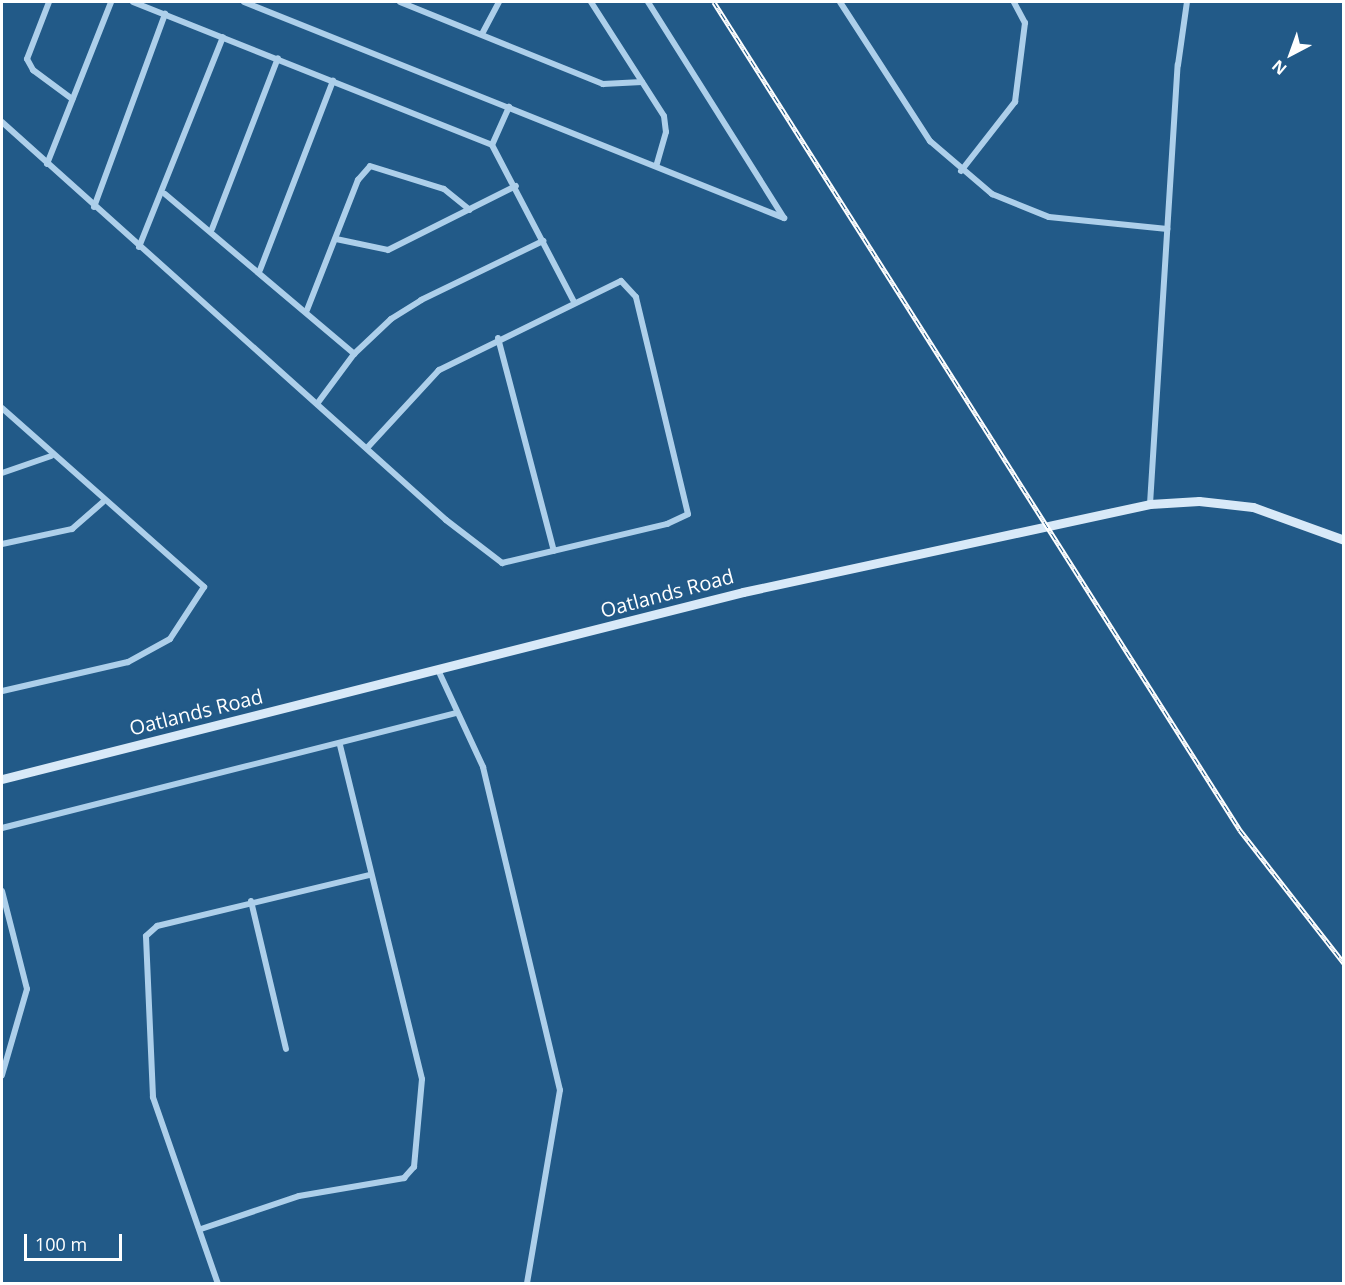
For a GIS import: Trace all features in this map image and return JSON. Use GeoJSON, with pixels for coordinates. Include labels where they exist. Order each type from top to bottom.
{"type":"FeatureCollection","features":[{"type":"Feature","properties":{"kind":"street"},"geometry":{"type":"LineString","coordinates":[[49,2],[27,59],[33,70],[72,99]]}},
{"type":"Feature","properties":{"kind":"street"},"geometry":{"type":"LineString","coordinates":[[47,164],[111,2]]}},
{"type":"Feature","properties":{"kind":"street"},"geometry":{"type":"LineString","coordinates":[[133,2],[492,145],[516,186],[573,300]]}},
{"type":"Feature","properties":{"kind":"street"},"geometry":{"type":"LineString","coordinates":[[244,2],[784,218],[648,2]]}},
{"type":"Feature","properties":{"kind":"street"},"geometry":{"type":"LineString","coordinates":[[400,2],[414,4],[603,84],[642,82]]}},
{"type":"Feature","properties":{"kind":"street"},"geometry":{"type":"LineString","coordinates":[[482,34],[499,2]]}},
{"type":"Feature","properties":{"kind":"street"},"geometry":{"type":"LineString","coordinates":[[591,2],[666,124],[656,166]]}},
{"type":"Feature","properties":{"kind":"street"},"geometry":{"type":"LineString","coordinates":[[840,2],[930,141],[961,171],[992,194],[1049,217],[1167,229]]}},
{"type":"Feature","properties":{"kind":"street"},"geometry":{"type":"LineString","coordinates":[[961,171],[1015,102],[1025,23],[1014,2]]}},
{"type":"Feature","properties":{"kind":"street"},"geometry":{"type":"LineString","coordinates":[[1150,504],[1167,229],[1187,2]]}},
{"type":"Feature","properties":{"kind":"street"},"geometry":{"type":"LineString","coordinates":[[94,207],[165,14]]}},
{"type":"Feature","properties":{"kind":"street"},"geometry":{"type":"LineString","coordinates":[[139,248],[165,194],[223,36]]}},
{"type":"Feature","properties":{"kind":"street"},"geometry":{"type":"LineString","coordinates":[[212,229],[278,58]]}},
{"type":"Feature","properties":{"kind":"street"},"geometry":{"type":"LineString","coordinates":[[260,270],[333,81]]}},
{"type":"Feature","properties":{"kind":"street"},"geometry":{"type":"LineString","coordinates":[[492,145],[509,107]]}},
{"type":"Feature","properties":{"kind":"street"},"geometry":{"type":"LineString","coordinates":[[2,122],[139,248],[367,448],[502,563],[688,514],[633,291],[626,282],[615,281],[573,300],[498,338],[431,376],[367,448]]}},
{"type":"Feature","properties":{"kind":"street"},"geometry":{"type":"LineString","coordinates":[[307,310],[358,180],[370,166],[444,189],[470,210]]}},
{"type":"Feature","properties":{"kind":"street"},"geometry":{"type":"LineString","coordinates":[[336,239],[388,250],[516,186]]}},
{"type":"Feature","properties":{"kind":"street"},"geometry":{"type":"LineString","coordinates":[[165,194],[212,229],[307,310],[354,354]]}},
{"type":"Feature","properties":{"kind":"street"},"geometry":{"type":"LineString","coordinates":[[317,404],[354,354],[390,319],[421,300],[543,241]]}},
{"type":"Feature","properties":{"kind":"street"},"geometry":{"type":"LineString","coordinates":[[498,338],[554,551]]}},
{"type":"Feature","properties":{"kind":"street"},"geometry":{"type":"LineString","coordinates":[[2,408],[51,456],[204,587],[200,600],[170,639],[128,662],[2,691]]}},
{"type":"Feature","properties":{"kind":"street"},"geometry":{"type":"LineString","coordinates":[[2,473],[51,456]]}},
{"type":"Feature","properties":{"kind":"street","name":"Oatlands Road"},"geometry":{"type":"LineString","coordinates":[[2,779],[439,672],[743,592],[1150,504],[1199,501],[1252,507],[1344,540]]}},
{"type":"Feature","properties":{"kind":"street"},"geometry":{"type":"LineString","coordinates":[[2,544],[72,529],[103,502]]}},
{"type":"Feature","properties":{"kind":"street"},"geometry":{"type":"LineString","coordinates":[[439,672],[483,767],[560,1090],[527,1284]]}},
{"type":"Feature","properties":{"kind":"street"},"geometry":{"type":"LineString","coordinates":[[2,828],[457,713]]}},
{"type":"Feature","properties":{"kind":"street"},"geometry":{"type":"LineString","coordinates":[[201,1229],[299,1196],[404,1178],[414,1167],[422,1079],[370,875],[340,744]]}},
{"type":"Feature","properties":{"kind":"street"},"geometry":{"type":"LineString","coordinates":[[218,1284],[201,1229],[153,1097],[143,947],[157,926],[251,901],[370,875]]}},
{"type":"Feature","properties":{"kind":"street"},"geometry":{"type":"LineString","coordinates":[[2,891],[27,989],[2,1075]]}},
{"type":"Feature","properties":{"kind":"street"},"geometry":{"type":"LineString","coordinates":[[251,901],[286,1049]]}},
{"type":"Feature","properties":{"kind":"railway"},"geometry":{"type":"LineString","coordinates":[[714,2],[1240,830],[1344,963]]}}]}
